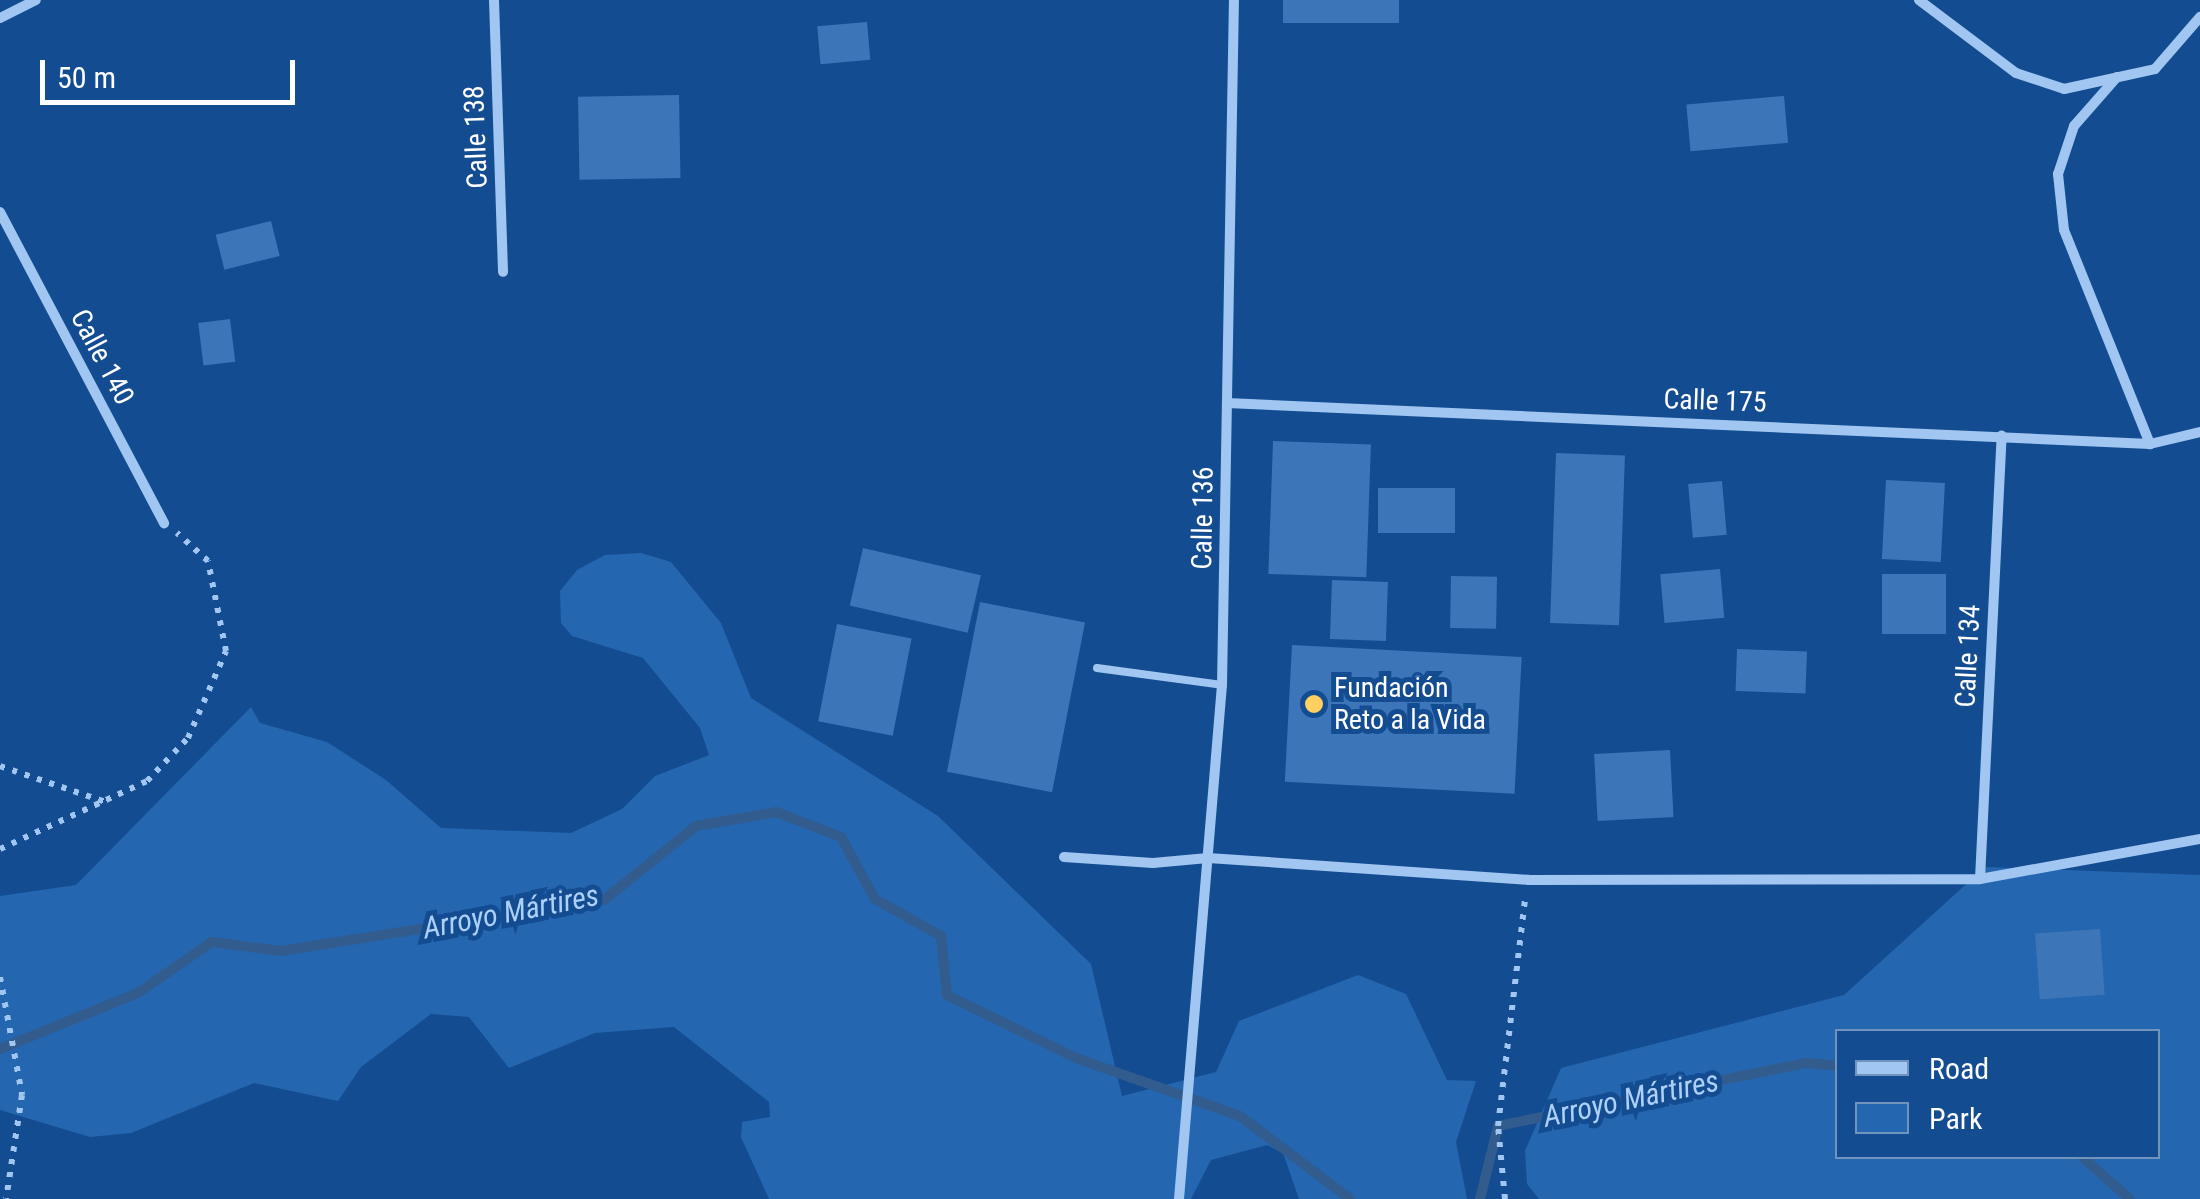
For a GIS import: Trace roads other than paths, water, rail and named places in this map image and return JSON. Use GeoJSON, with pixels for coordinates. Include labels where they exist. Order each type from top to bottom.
{"type":"FeatureCollection","features":[{"type":"Feature","properties":{"kind":"street"},"geometry":{"type":"LineString","coordinates":[[0,18],[36,0]]}},
{"type":"Feature","properties":{"kind":"street","name":"Calle 138"},"geometry":{"type":"LineString","coordinates":[[494,0],[504,272]]}},
{"type":"Feature","properties":{"kind":"street","name":"Calle 136"},"geometry":{"type":"LineString","coordinates":[[1178,1199],[1222,685],[1234,0]]}},
{"type":"Feature","properties":{"kind":"street"},"geometry":{"type":"LineString","coordinates":[[1919,0],[2016,73],[2064,90],[2155,69],[2200,17]]}},
{"type":"Feature","properties":{"kind":"street"},"geometry":{"type":"LineString","coordinates":[[2118,77],[2074,126],[2058,174],[2064,230],[2150,444]]}},
{"type":"Feature","properties":{"kind":"street","name":"Calle 140"},"geometry":{"type":"LineString","coordinates":[[0,212],[164,522]]}},
{"type":"Feature","properties":{"kind":"street","name":"Calle 175"},"geometry":{"type":"LineString","coordinates":[[1227,403],[2150,444],[2200,432]]}},
{"type":"Feature","properties":{"kind":"street","name":"Calle 134"},"geometry":{"type":"LineString","coordinates":[[1980,879],[2002,436]]}},
{"type":"Feature","properties":{"kind":"street"},"geometry":{"type":"LineString","coordinates":[[1064,856],[1154,863],[1208,858],[1528,880],[1980,879],[2200,838]]}},
{"type":"Feature","properties":{"kind":"lane"},"geometry":{"type":"LineString","coordinates":[[1097,668],[1222,685]]}},
{"type":"Feature","properties":{"kind":"waterway","name":"Arroyo Mártires"},"geometry":{"type":"LineString","coordinates":[[0,1049],[138,993],[212,942],[281,951],[604,900],[696,826],[776,812],[841,837],[875,899],[941,936],[947,995],[1076,1058],[1240,1116],[1350,1199]]}},
{"type":"Feature","properties":{"kind":"waterway","name":"Arroyo Mártires"},"geometry":{"type":"LineString","coordinates":[[1480,1199],[1498,1126],[1806,1063],[1835,1066]]}},
{"type":"Feature","properties":{"kind":"waterway","name":"Arroyo Mártires"},"geometry":{"type":"LineString","coordinates":[[2084,1159],[2130,1199]]}},
{"type":"Feature","properties":{"kind":"place","name":"Fundación Reto a la Vida"},"geometry":{"type":"Point","coordinates":[1314,704]}}]}
